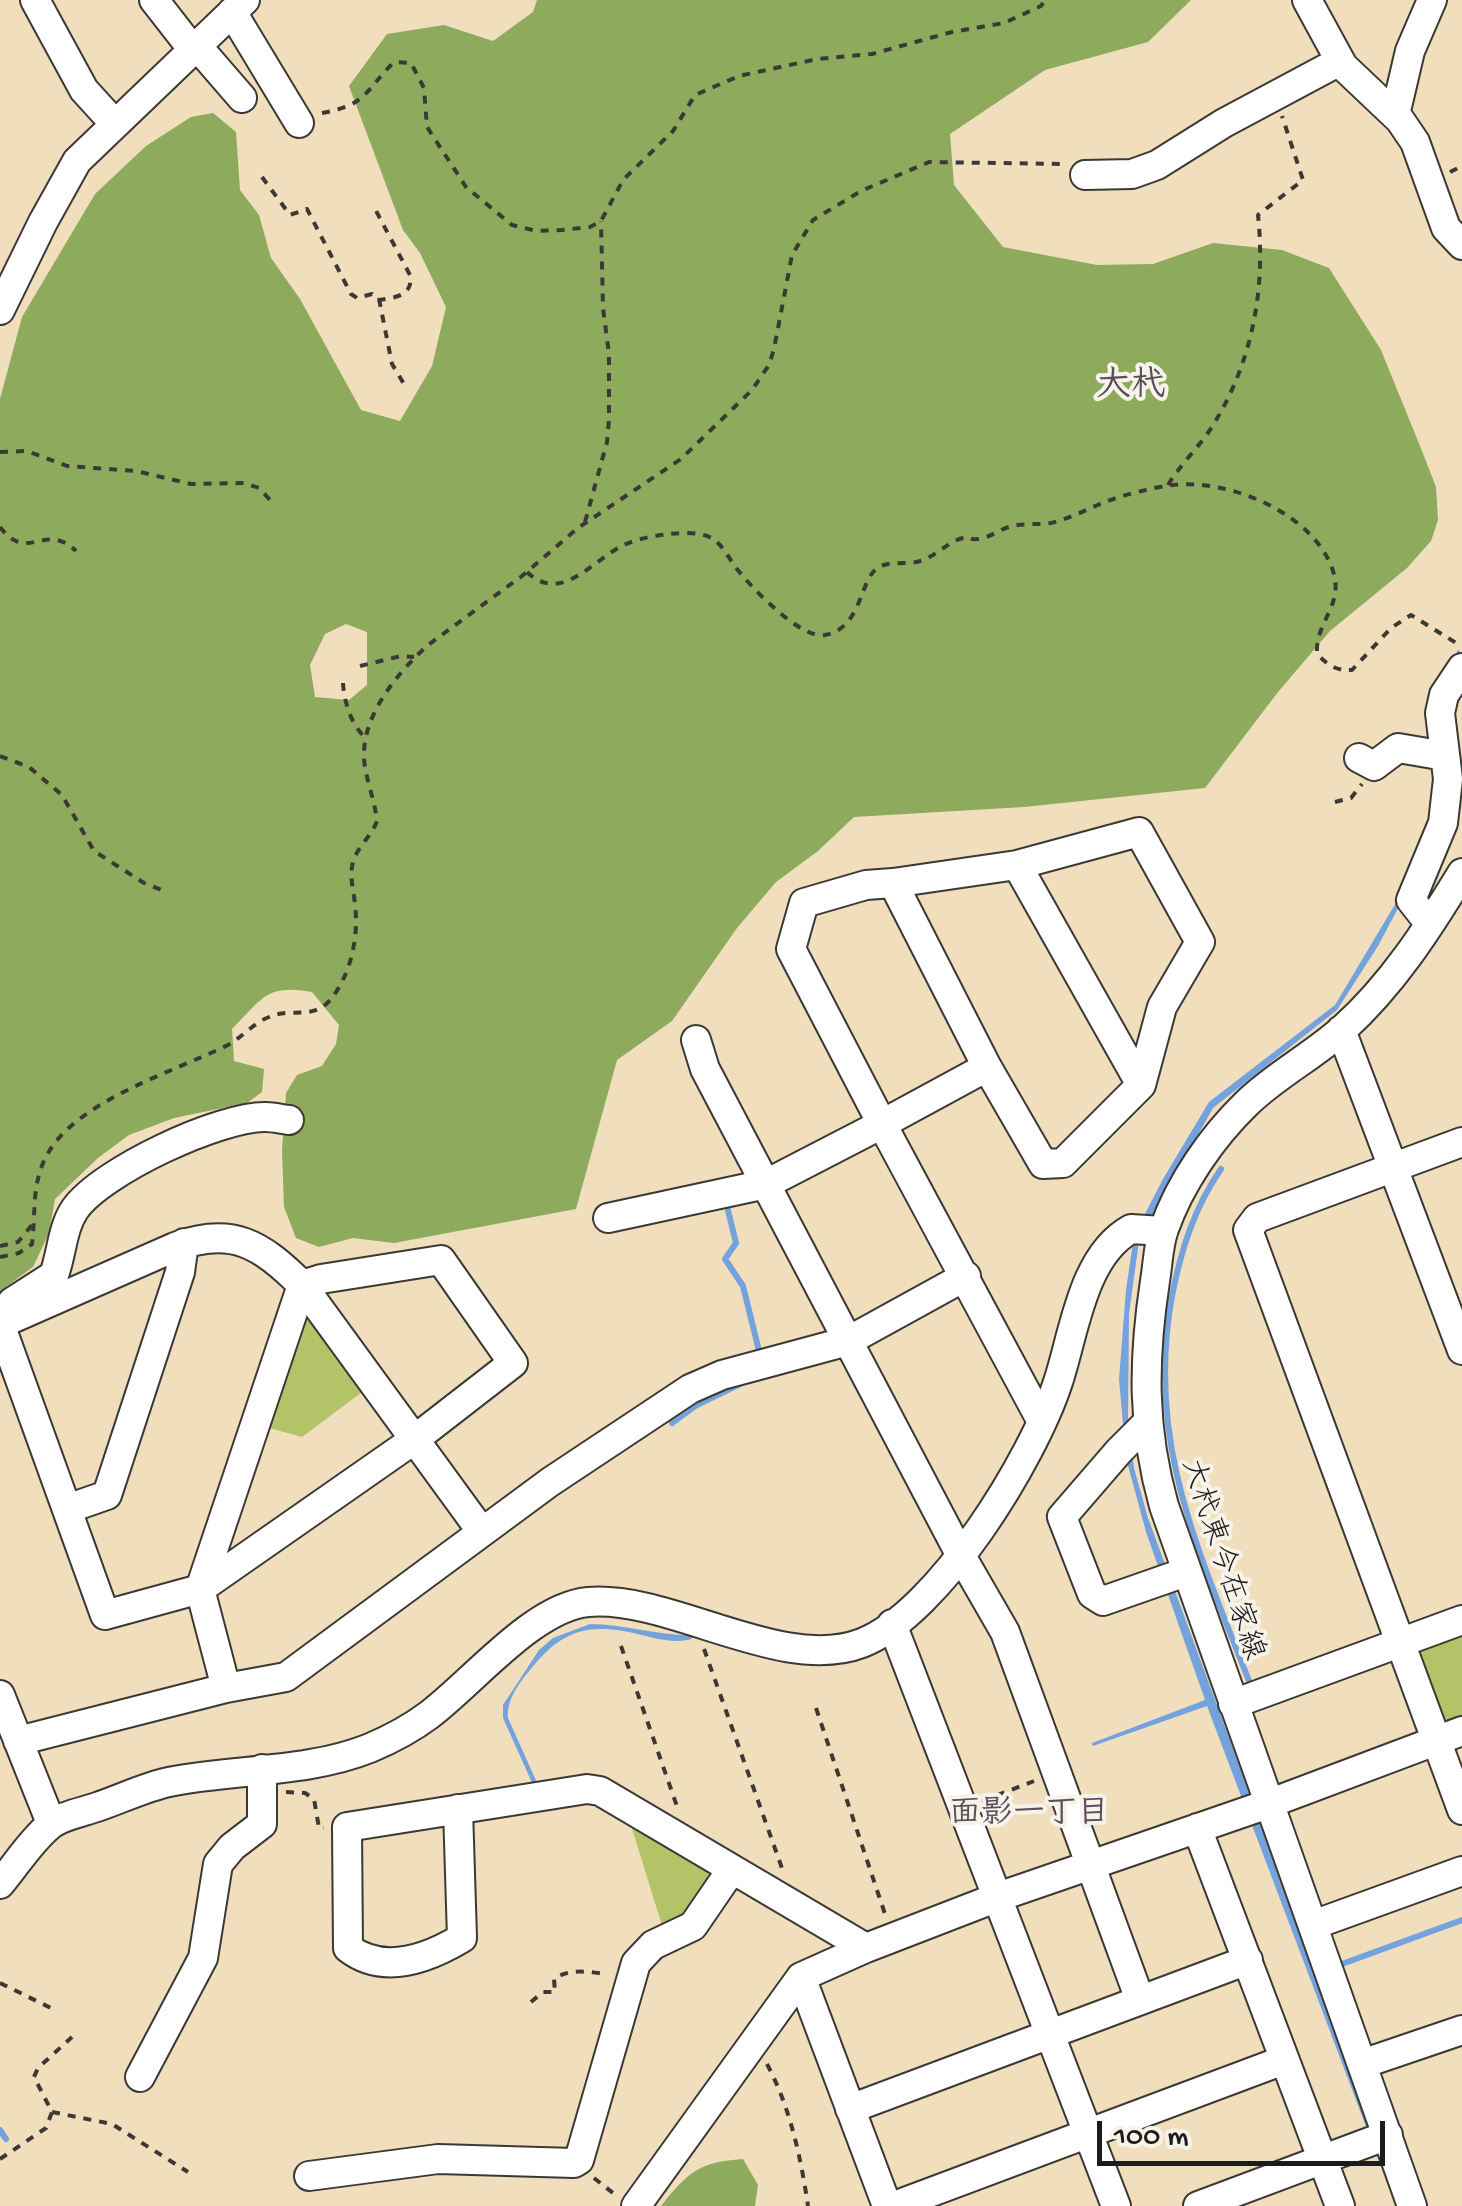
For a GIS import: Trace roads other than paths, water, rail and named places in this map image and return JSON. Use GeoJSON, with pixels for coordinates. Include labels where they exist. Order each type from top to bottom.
{"type":"FeatureCollection","features":[{"type":"Feature","properties":{"kind":"street"},"geometry":{"type":"LineString","coordinates":[[36,0],[84,90],[114,124]]}},
{"type":"Feature","properties":{"kind":"street"},"geometry":{"type":"LineString","coordinates":[[154,0],[242,98]]}},
{"type":"Feature","properties":{"kind":"street"},"geometry":{"type":"LineString","coordinates":[[1308,0],[1340,61],[1396,115],[1415,142],[1446,228],[1462,245]]}},
{"type":"Feature","properties":{"kind":"street"},"geometry":{"type":"LineString","coordinates":[[1396,115],[1410,51],[1432,0]]}},
{"type":"Feature","properties":{"kind":"street"},"geometry":{"type":"LineString","coordinates":[[4,293],[77,161],[238,6],[299,122]]}},
{"type":"Feature","properties":{"kind":"street"},"geometry":{"type":"LineString","coordinates":[[1085,175],[1132,174],[1157,164],[1340,61]]}},
{"type":"Feature","properties":{"kind":"street"},"geometry":{"type":"LineString","coordinates":[[1430,923],[1411,900],[1443,823],[1448,800],[1440,713],[1444,695],[1462,668]]}},
{"type":"Feature","properties":{"kind":"street"},"geometry":{"type":"LineString","coordinates":[[1365,762],[1374,766],[1398,748],[1445,756]]}},
{"type":"Feature","properties":{"kind":"street"},"geometry":{"type":"LineString","coordinates":[[892,883],[1042,1164],[1064,1163],[1140,1085],[1162,1007],[1200,942],[1139,832],[1017,865],[866,885],[804,903],[791,949],[1041,1420]]}},
{"type":"Feature","properties":{"kind":"street"},"geometry":{"type":"LineString","coordinates":[[1017,865],[1140,1085]]}},
{"type":"Feature","properties":{"kind":"street","name":"大杙東今在家線"},"geometry":{"type":"LineString","coordinates":[[1412,2206],[1233,1704],[1172,1577],[1148,1422],[1145,1343],[1163,1231],[1184,1187],[1214,1140],[1248,1102],[1342,1030],[1396,973],[1462,873]]}},
{"type":"Feature","properties":{"kind":"street"},"geometry":{"type":"LineString","coordinates":[[1342,1030],[1462,1350]]}},
{"type":"Feature","properties":{"kind":"street"},"geometry":{"type":"LineString","coordinates":[[696,1040],[705,1069],[960,1554],[1005,1632],[1140,2000]]}},
{"type":"Feature","properties":{"kind":"street"},"geometry":{"type":"LineString","coordinates":[[608,1218],[766,1184],[987,1066]]}},
{"type":"Feature","properties":{"kind":"street"},"geometry":{"type":"LineString","coordinates":[[0,1308],[54,1275],[74,1210],[95,1188],[171,1144],[263,1116],[289,1120]]}},
{"type":"Feature","properties":{"kind":"street"},"geometry":{"type":"LineString","coordinates":[[1462,1142],[1258,1218],[1248,1230],[1400,1642],[1449,1736],[1462,1810]]}},
{"type":"Feature","properties":{"kind":"street"},"geometry":{"type":"LineString","coordinates":[[0,1884],[51,1823],[166,1783],[324,1760],[370,1748],[428,1716],[544,1619],[585,1602],[624,1604],[796,1648],[861,1643],[904,1617],[960,1554],[1011,1482],[1058,1384],[1080,1306],[1101,1256],[1131,1229],[1163,1231]]}},
{"type":"Feature","properties":{"kind":"street"},"geometry":{"type":"LineString","coordinates":[[302,1284],[441,1260],[512,1364],[414,1438],[200,1588],[105,1614],[0,1324],[200,1237],[249,1243],[273,1256],[302,1284],[414,1438],[482,1532]]}},
{"type":"Feature","properties":{"kind":"street"},"geometry":{"type":"LineString","coordinates":[[67,1509],[106,1495],[180,1272],[184,1243]]}},
{"type":"Feature","properties":{"kind":"street"},"geometry":{"type":"LineString","coordinates":[[18,1742],[226,1688],[286,1678],[550,1482],[690,1390],[722,1375],[848,1341],[966,1276]]}},
{"type":"Feature","properties":{"kind":"street"},"geometry":{"type":"LineString","coordinates":[[226,1688],[200,1588],[302,1284]]}},
{"type":"Feature","properties":{"kind":"street"},"geometry":{"type":"LineString","coordinates":[[1148,1422],[1062,1517],[1092,1594],[1103,1601],[1172,1577]]}},
{"type":"Feature","properties":{"kind":"street"},"geometry":{"type":"LineString","coordinates":[[1233,1704],[1462,1620]]}},
{"type":"Feature","properties":{"kind":"street"},"geometry":{"type":"LineString","coordinates":[[892,1624],[1116,2206]]}},
{"type":"Feature","properties":{"kind":"street"},"geometry":{"type":"LineString","coordinates":[[0,1695],[51,1823]]}},
{"type":"Feature","properties":{"kind":"street"},"geometry":{"type":"LineString","coordinates":[[633,2206],[801,1977],[998,1897],[1268,1804],[1449,1736]]}},
{"type":"Feature","properties":{"kind":"street"},"geometry":{"type":"LineString","coordinates":[[140,2077],[202,1958],[218,1864],[232,1846],[262,1824],[262,1769]]}},
{"type":"Feature","properties":{"kind":"street"},"geometry":{"type":"LineString","coordinates":[[458,1809],[462,1938],[435,1955],[408,1962],[362,1959],[348,1948],[347,1827],[458,1809],[588,1789],[600,1791],[866,1948]]}},
{"type":"Feature","properties":{"kind":"street"},"geometry":{"type":"LineString","coordinates":[[1197,1828],[1340,2206]]}},
{"type":"Feature","properties":{"kind":"street"},"geometry":{"type":"LineString","coordinates":[[309,2176],[438,2159],[574,2164],[584,2142],[636,1962],[653,1945],[693,1926],[732,1869]]}},
{"type":"Feature","properties":{"kind":"street"},"geometry":{"type":"LineString","coordinates":[[1313,1925],[1462,1871]]}},
{"type":"Feature","properties":{"kind":"street"},"geometry":{"type":"LineString","coordinates":[[850,2109],[1248,1960]]}},
{"type":"Feature","properties":{"kind":"street"},"geometry":{"type":"LineString","coordinates":[[801,1977],[887,2206]]}},
{"type":"Feature","properties":{"kind":"street"},"geometry":{"type":"LineString","coordinates":[[1362,2064],[1462,2030]]}},
{"type":"Feature","properties":{"kind":"street"},"geometry":{"type":"LineString","coordinates":[[894,2206],[1284,2060]]}},
{"type":"Feature","properties":{"kind":"street"},"geometry":{"type":"LineString","coordinates":[[1198,2206],[1227,2201],[1322,2158],[1388,2135]]}},
{"type":"Feature","properties":{"kind":"water"},"geometry":{"type":"Polygon","coordinates":[[[1458,650],[1462,653],[1440,690],[1441,788],[1414,878],[1378,946],[1337,1010],[1213,1108],[1139,1241],[1129,1314],[1128,1419],[1134,1468],[1148,1518],[1402,2206],[1396,2206],[1207,1706],[1093,1746],[1092,1743],[1205,1700],[1146,1532],[1126,1458],[1119,1379],[1134,1235],[1209,1102],[1335,1005],[1397,901],[1415,863],[1435,801],[1435,687],[1458,650]]]}},
{"type":"Feature","properties":{"kind":"water"},"geometry":{"type":"Polygon","coordinates":[[[590,1624],[692,1635],[692,1639],[669,1640],[595,1629],[569,1636],[543,1655],[518,1686],[508,1712],[538,1785],[534,1787],[503,1718],[503,1705],[539,1650],[553,1638],[590,1624]]]}},
{"type":"Feature","properties":{"kind":"waterway"},"geometry":{"type":"LineString","coordinates":[[1221,1169],[1196,1214],[1176,1279],[1166,1350],[1166,1400],[1182,1497],[1196,1543],[1251,1686],[1254,1685]]}},
{"type":"Feature","properties":{"kind":"waterway"},"geometry":{"type":"LineString","coordinates":[[726,1202],[736,1243],[725,1259],[743,1286],[759,1351]]}},
{"type":"Feature","properties":{"kind":"waterway"},"geometry":{"type":"LineString","coordinates":[[672,1423],[695,1406],[740,1384]]}},
{"type":"Feature","properties":{"kind":"waterway"},"geometry":{"type":"LineString","coordinates":[[1342,1964],[1462,1920]]}},
{"type":"Feature","properties":{"kind":"waterway"},"geometry":{"type":"LineString","coordinates":[[0,2130],[6,2139]]}},
{"type":"Feature","properties":{"kind":"district","name":"大杙"},"geometry":{"type":"Point","coordinates":[1131,389]}},
{"type":"Feature","properties":{"kind":"district","name":"面影一丁目"},"geometry":{"type":"Point","coordinates":[1029,1816]}}]}
